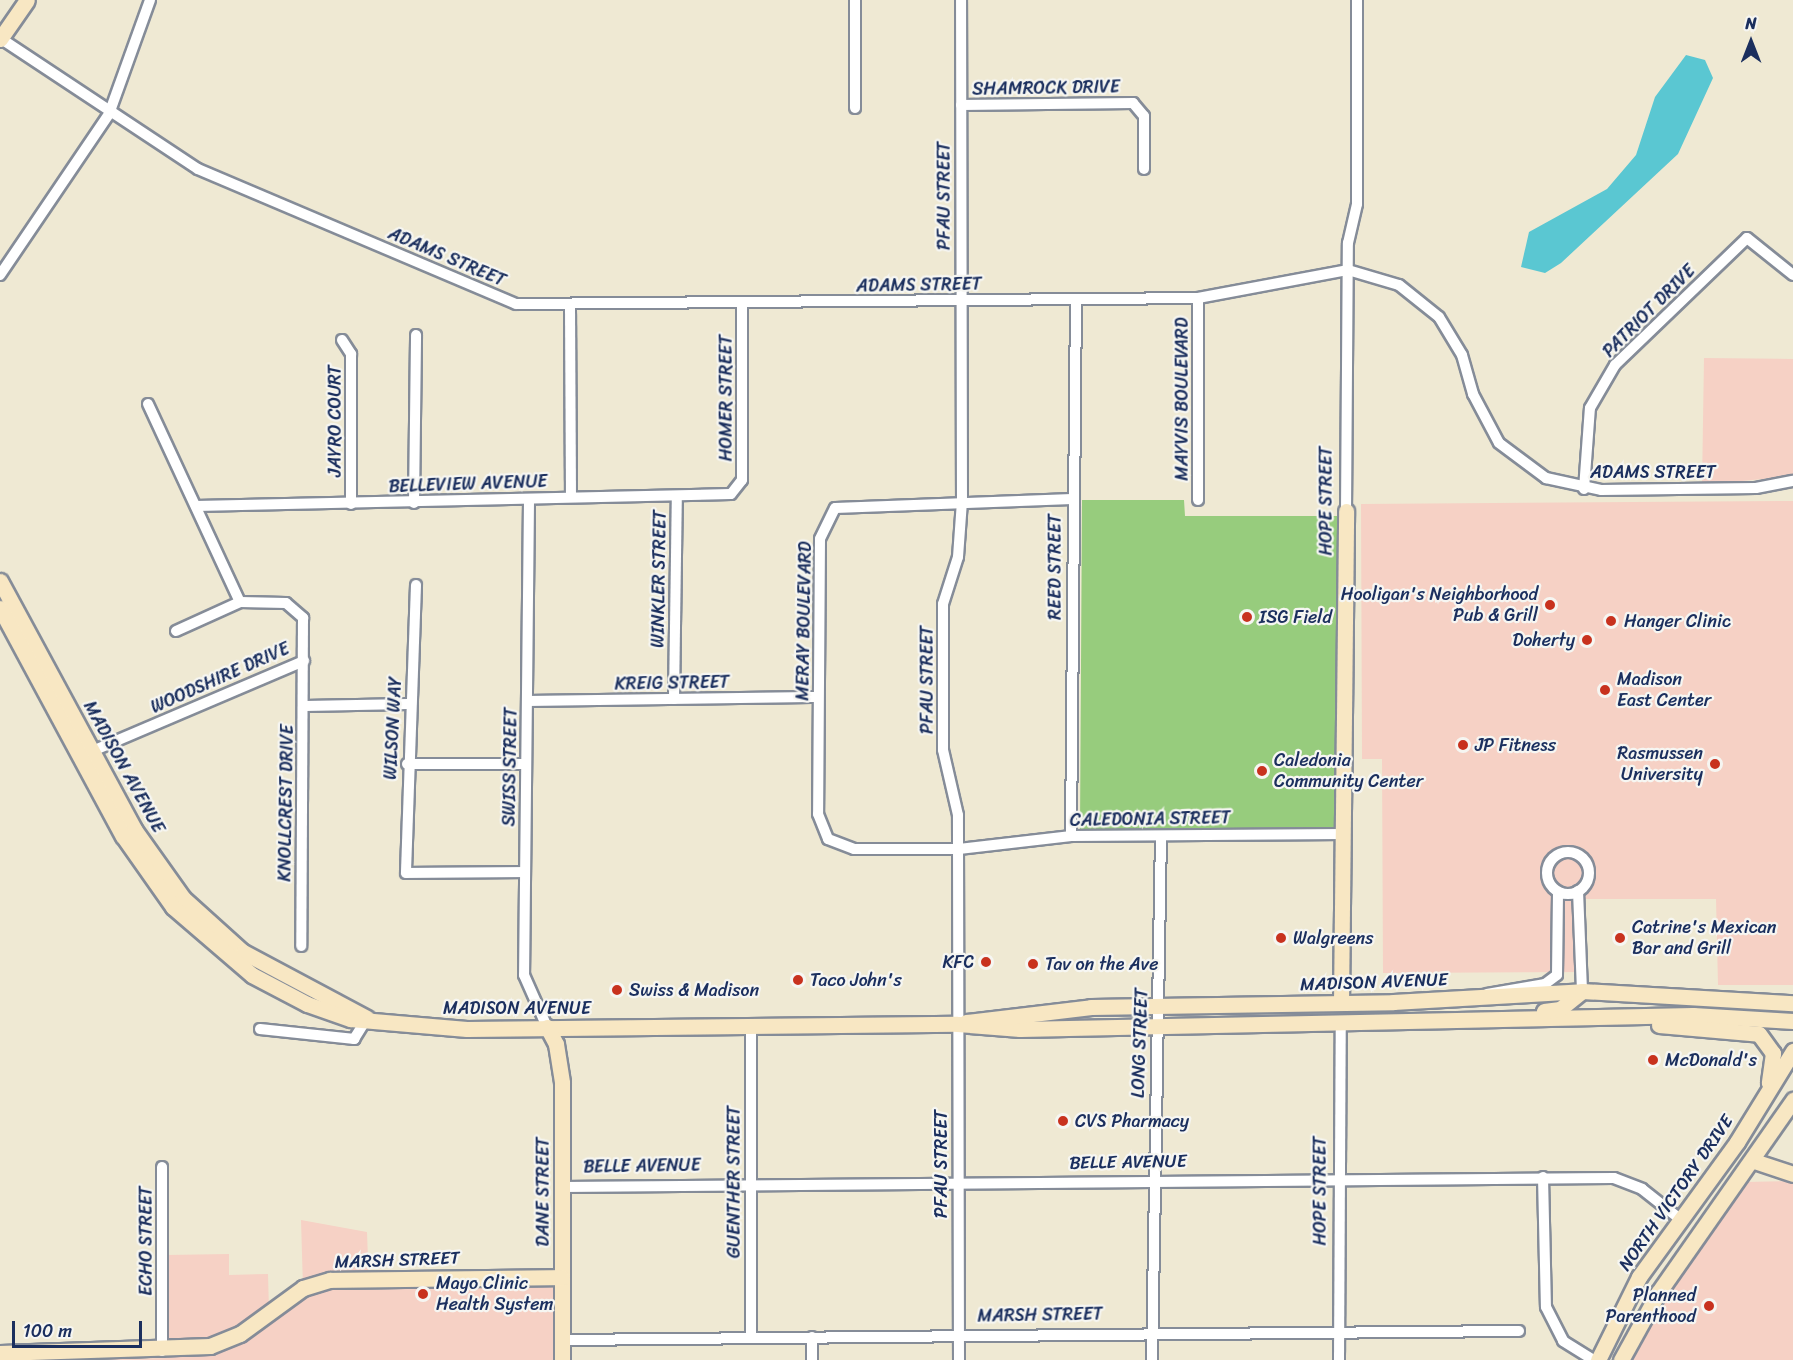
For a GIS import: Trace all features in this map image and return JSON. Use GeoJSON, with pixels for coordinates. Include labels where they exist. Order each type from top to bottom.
{"type":"FeatureCollection","features":[{"type":"Feature","properties":{"kind":"main road"},"geometry":{"type":"LineString","coordinates":[[0,38],[27,0]]}},
{"type":"Feature","properties":{"kind":"main road","name":"HOPE STREET"},"geometry":{"type":"LineString","coordinates":[[1341,1003],[1346,511]]}},
{"type":"Feature","properties":{"kind":"main road","name":"MADISON AVENUE"},"geometry":{"type":"LineString","coordinates":[[0,581],[86,754]]}},
{"type":"Feature","properties":{"kind":"main road","name":"MADISON AVENUE"},"geometry":{"type":"LineString","coordinates":[[0,608],[86,754],[146,848],[196,912],[268,969],[353,1006],[367,1018],[439,1028],[957,1024],[1020,1029],[1425,1019],[1645,1019],[1693,1015],[1793,1022]]}},
{"type":"Feature","properties":{"kind":"main road"},"geometry":{"type":"LineString","coordinates":[[1425,1019],[1552,1011],[1581,991]]}},
{"type":"Feature","properties":{"kind":"main road","name":"MADISON AVENUE"},"geometry":{"type":"LineString","coordinates":[[957,1024],[1062,1009],[1440,1000],[1581,991],[1793,1003]]}},
{"type":"Feature","properties":{"kind":"main road"},"geometry":{"type":"LineString","coordinates":[[1341,1022],[1357,1012],[1440,1000]]}},
{"type":"Feature","properties":{"kind":"main road"},"geometry":{"type":"LineString","coordinates":[[1645,1019],[1663,1026],[1764,1037],[1774,1059],[1765,1099]]}},
{"type":"Feature","properties":{"kind":"main road","name":"DANE STREET"},"geometry":{"type":"LineString","coordinates":[[547,1028],[561,1064],[562,1360]]}},
{"type":"Feature","properties":{"kind":"main road","name":"NORTH VICTORY DRIVE"},"geometry":{"type":"LineString","coordinates":[[1598,1360],[1627,1298],[1765,1099],[1793,1052]]}},
{"type":"Feature","properties":{"kind":"main road"},"geometry":{"type":"LineString","coordinates":[[1621,1360],[1658,1293],[1754,1161],[1793,1100]]}},
{"type":"Feature","properties":{"kind":"main road"},"geometry":{"type":"LineString","coordinates":[[1754,1161],[1793,1174]]}},
{"type":"Feature","properties":{"kind":"main road","name":"MARSH STREET"},"geometry":{"type":"LineString","coordinates":[[0,1353],[40,1356],[162,1350],[226,1341],[303,1288],[330,1280],[562,1277]]}},
{"type":"Feature","properties":{"kind":"street"},"geometry":{"type":"LineString","coordinates":[[0,275],[109,114],[150,0]]}},
{"type":"Feature","properties":{"kind":"street"},"geometry":{"type":"LineString","coordinates":[[855,0],[855,108]]}},
{"type":"Feature","properties":{"kind":"street","name":"PFAU STREET"},"geometry":{"type":"LineString","coordinates":[[959,1360],[957,1024],[959,849],[954,789],[943,750],[943,604],[958,557],[962,501],[961,0]]}},
{"type":"Feature","properties":{"kind":"street","name":"HOPE STREET"},"geometry":{"type":"LineString","coordinates":[[1346,511],[1348,270],[1357,204],[1357,0]]}},
{"type":"Feature","properties":{"kind":"street","name":"ADAMS STREET"},"geometry":{"type":"LineString","coordinates":[[0,38],[109,114],[198,169],[499,298],[570,307],[1198,298],[1348,270],[1399,285],[1424,301],[1453,335],[1473,394],[1499,443],[1546,478],[1584,489],[1746,488],[1793,481]]}},
{"type":"Feature","properties":{"kind":"street","name":"SHAMROCK DRIVE"},"geometry":{"type":"LineString","coordinates":[[961,105],[1134,104],[1144,117],[1144,169]]}},
{"type":"Feature","properties":{"kind":"street","name":"PATRIOT DRIVE"},"geometry":{"type":"LineString","coordinates":[[1584,489],[1585,436],[1601,385],[1747,238],[1793,275]]}},
{"type":"Feature","properties":{"kind":"street","name":"MAYVIS BOULEVARD"},"geometry":{"type":"LineString","coordinates":[[1198,298],[1198,500]]}},
{"type":"Feature","properties":{"kind":"street","name":"REED STREET"},"geometry":{"type":"LineString","coordinates":[[1071,836],[1072,499],[1076,299]]}},
{"type":"Feature","properties":{"kind":"street","name":"HOMER STREET"},"geometry":{"type":"LineString","coordinates":[[740,490],[742,305]]}},
{"type":"Feature","properties":{"kind":"street"},"geometry":{"type":"LineString","coordinates":[[570,307],[571,497]]}},
{"type":"Feature","properties":{"kind":"street"},"geometry":{"type":"LineString","coordinates":[[414,503],[416,335]]}},
{"type":"Feature","properties":{"kind":"street","name":"JAYRO COURT"},"geometry":{"type":"LineString","coordinates":[[342,340],[351,354],[351,504]]}},
{"type":"Feature","properties":{"kind":"street"},"geometry":{"type":"LineString","coordinates":[[148,404],[240,602],[176,631]]}},
{"type":"Feature","properties":{"kind":"street","name":"BELLEVIEW AVENUE"},"geometry":{"type":"LineString","coordinates":[[196,506],[530,501],[571,497],[677,496],[740,490]]}},
{"type":"Feature","properties":{"kind":"street","name":"WINKLER STREET"},"geometry":{"type":"LineString","coordinates":[[675,699],[677,496]]}},
{"type":"Feature","properties":{"kind":"street","name":"MERAY BOULEVARD"},"geometry":{"type":"LineString","coordinates":[[959,849],[854,849],[828,839],[818,814],[820,539],[836,508],[962,501],[1072,499]]}},
{"type":"Feature","properties":{"kind":"street","name":"SWISS STREET"},"geometry":{"type":"LineString","coordinates":[[530,501],[524,975],[547,1028]]}},
{"type":"Feature","properties":{"kind":"street","name":"WILSON WAY"},"geometry":{"type":"LineString","coordinates":[[416,585],[408,704],[406,873],[525,872]]}},
{"type":"Feature","properties":{"kind":"street","name":"WOODSHIRE DRIVE"},"geometry":{"type":"LineString","coordinates":[[86,754],[304,661],[303,618],[297,608],[240,602]]}},
{"type":"Feature","properties":{"kind":"street","name":"KNOLLCREST DRIVE"},"geometry":{"type":"LineString","coordinates":[[301,946],[304,661]]}},
{"type":"Feature","properties":{"kind":"street","name":"KREIG STREET"},"geometry":{"type":"LineString","coordinates":[[527,701],[818,697]]}},
{"type":"Feature","properties":{"kind":"street"},"geometry":{"type":"LineString","coordinates":[[304,706],[408,704]]}},
{"type":"Feature","properties":{"kind":"street"},"geometry":{"type":"LineString","coordinates":[[407,764],[525,764]]}},
{"type":"Feature","properties":{"kind":"street","name":"CALEDONIA STREET"},"geometry":{"type":"LineString","coordinates":[[959,849],[1071,836],[1343,834]]}},
{"type":"Feature","properties":{"kind":"street","name":"LONG STREET"},"geometry":{"type":"LineString","coordinates":[[1152,1360],[1161,836]]}},
{"type":"Feature","properties":{"kind":"street"},"geometry":{"type":"LineString","coordinates":[[1484,996],[1501,988],[1545,984],[1557,975],[1558,892],[1547,879],[1547,867],[1566,852],[1587,866],[1588,878],[1578,891],[1581,991]]}},
{"type":"Feature","properties":{"kind":"street"},"geometry":{"type":"LineString","coordinates":[[1558,892],[1578,891]]}},
{"type":"Feature","properties":{"kind":"street"},"geometry":{"type":"LineString","coordinates":[[260,1029],[354,1039],[367,1018]]}},
{"type":"Feature","properties":{"kind":"street","name":"HOPE STREET"},"geometry":{"type":"LineString","coordinates":[[1339,1360],[1341,1022]]}},
{"type":"Feature","properties":{"kind":"street","name":"GUENTHER STREET"},"geometry":{"type":"LineString","coordinates":[[751,1025],[751,1338]]}},
{"type":"Feature","properties":{"kind":"street","name":"ECHO STREET"},"geometry":{"type":"LineString","coordinates":[[162,1167],[162,1350]]}},
{"type":"Feature","properties":{"kind":"street"},"geometry":{"type":"LineString","coordinates":[[1543,1177],[1546,1306],[1563,1341],[1593,1360]]}},
{"type":"Feature","properties":{"kind":"street","name":"BELLE AVENUE"},"geometry":{"type":"LineString","coordinates":[[563,1187],[1543,1177],[1628,1181],[1680,1219]]}},
{"type":"Feature","properties":{"kind":"street","name":"MARSH STREET"},"geometry":{"type":"LineString","coordinates":[[562,1340],[1152,1332],[1519,1331]]}},
{"type":"Feature","properties":{"kind":"street"},"geometry":{"type":"LineString","coordinates":[[812,1337],[813,1360]]}},
{"type":"Feature","properties":{"kind":"shaded area"},"geometry":{"type":"Polygon","coordinates":[[[1704,358],[1793,359],[1793,476],[1702,485],[1704,358]]]}},
{"type":"Feature","properties":{"kind":"shaded area"},"geometry":{"type":"Polygon","coordinates":[[[1793,501],[1793,985],[1718,985],[1716,899],[1585,899],[1587,972],[1383,973],[1382,759],[1362,759],[1361,504],[1793,501]]]}},
{"type":"Feature","properties":{"kind":"shaded area"},"geometry":{"type":"Polygon","coordinates":[[[1793,1181],[1793,1360],[1629,1360],[1667,1292],[1746,1182],[1793,1181]]]}},
{"type":"Feature","properties":{"kind":"shaded area","name":"Mayo Clinic Health System"},"geometry":{"type":"Polygon","coordinates":[[[301,1220],[367,1232],[369,1287],[553,1285],[554,1360],[47,1360],[168,1358],[167,1255],[229,1254],[229,1275],[268,1274],[269,1310],[303,1288],[301,1220]]]}},
{"type":"Feature","properties":{"kind":"green space","name":"ISG Field"},"geometry":{"type":"Polygon","coordinates":[[[1082,500],[1184,500],[1185,516],[1338,516],[1336,827],[1080,830],[1082,500]]]}},
{"type":"Feature","properties":{"kind":"water"},"geometry":{"type":"Polygon","coordinates":[[[1686,55],[1705,60],[1713,78],[1678,154],[1561,263],[1545,273],[1521,267],[1529,232],[1607,189],[1636,155],[1655,97],[1686,55]]]}},
{"type":"Feature","properties":{"kind":"place","name":"Hooligan's Neighborhood Pub & Grill"},"geometry":{"type":"Point","coordinates":[1550,605]}},
{"type":"Feature","properties":{"kind":"place","name":"ISG Field"},"geometry":{"type":"Point","coordinates":[1247,617]}},
{"type":"Feature","properties":{"kind":"place","name":"Hanger Clinic"},"geometry":{"type":"Point","coordinates":[1611,621]}},
{"type":"Feature","properties":{"kind":"place","name":"Doherty"},"geometry":{"type":"Point","coordinates":[1587,640]}},
{"type":"Feature","properties":{"kind":"place","name":"Madison East Center"},"geometry":{"type":"Point","coordinates":[1605,690]}},
{"type":"Feature","properties":{"kind":"place","name":"JP Fitness"},"geometry":{"type":"Point","coordinates":[1463,745]}},
{"type":"Feature","properties":{"kind":"place","name":"Rasmussen University"},"geometry":{"type":"Point","coordinates":[1715,764]}},
{"type":"Feature","properties":{"kind":"place","name":"Caledonia Community Center"},"geometry":{"type":"Point","coordinates":[1262,771]}},
{"type":"Feature","properties":{"kind":"place","name":"Walgreens"},"geometry":{"type":"Point","coordinates":[1281,938]}},
{"type":"Feature","properties":{"kind":"place","name":"Catrine's Mexican Bar and Grill"},"geometry":{"type":"Point","coordinates":[1620,938]}},
{"type":"Feature","properties":{"kind":"place","name":"KFC"},"geometry":{"type":"Point","coordinates":[986,962]}},
{"type":"Feature","properties":{"kind":"place","name":"Tav on the Ave"},"geometry":{"type":"Point","coordinates":[1033,964]}},
{"type":"Feature","properties":{"kind":"place","name":"Taco John's"},"geometry":{"type":"Point","coordinates":[798,980]}},
{"type":"Feature","properties":{"kind":"place","name":"Swiss & Madison"},"geometry":{"type":"Point","coordinates":[617,990]}},
{"type":"Feature","properties":{"kind":"place","name":"McDonald's"},"geometry":{"type":"Point","coordinates":[1653,1060]}},
{"type":"Feature","properties":{"kind":"place","name":"CVS Pharmacy"},"geometry":{"type":"Point","coordinates":[1063,1121]}},
{"type":"Feature","properties":{"kind":"place","name":"Mayo Clinic Health System"},"geometry":{"type":"Point","coordinates":[423,1294]}},
{"type":"Feature","properties":{"kind":"place","name":"Planned Parenthood"},"geometry":{"type":"Point","coordinates":[1709,1306]}}]}
